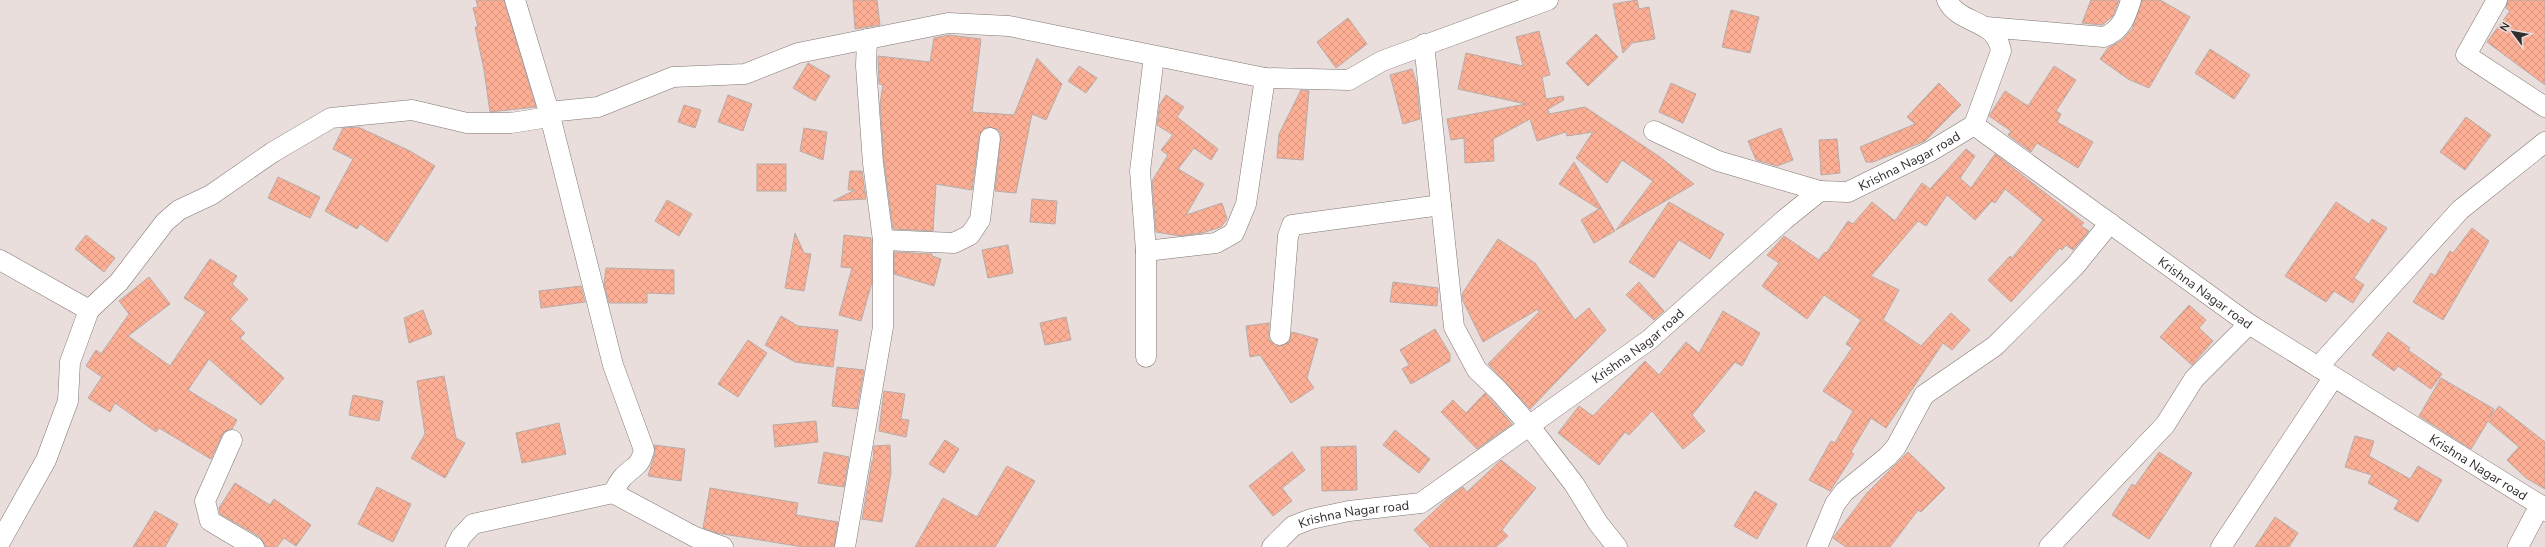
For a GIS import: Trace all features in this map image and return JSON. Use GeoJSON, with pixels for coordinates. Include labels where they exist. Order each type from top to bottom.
{"type":"FeatureCollection","features":[{"type":"Feature","properties":{"kind":"street"},"geometry":{"type":"LineString","coordinates":[[515,0],[549,115],[613,365],[644,450],[641,461],[636,468],[623,477],[613,493]]}},
{"type":"Feature","properties":{"kind":"street"},"geometry":{"type":"LineString","coordinates":[[0,542],[46,460],[68,401],[70,362],[88,310],[119,282],[164,222],[179,210],[211,195],[273,152],[331,118],[412,110],[467,123],[511,123],[598,107],[673,77],[745,74],[798,53],[948,23],[1009,26],[1265,78],[1349,80],[1382,60],[1548,0]]}},
{"type":"Feature","properties":{"kind":"street"},"geometry":{"type":"LineString","coordinates":[[1947,0],[1957,12],[1986,27],[1999,40],[2000,51],[1974,125]]}},
{"type":"Feature","properties":{"kind":"street"},"geometry":{"type":"LineString","coordinates":[[1986,27],[2104,37],[2111,34],[2125,21],[2131,0]]}},
{"type":"Feature","properties":{"kind":"street"},"geometry":{"type":"LineString","coordinates":[[2497,0],[2466,54],[2545,108]]}},
{"type":"Feature","properties":{"kind":"street"},"geometry":{"type":"LineString","coordinates":[[845,547],[883,327],[883,240],[873,163],[866,66],[867,39]]}},
{"type":"Feature","properties":{"kind":"street"},"geometry":{"type":"LineString","coordinates":[[1424,44],[1454,327],[1477,370],[1498,390],[1528,424],[1574,484],[1598,523],[1617,547]]}},
{"type":"Feature","properties":{"kind":"street"},"geometry":{"type":"LineString","coordinates":[[1146,357],[1146,251],[1140,171],[1154,56]]}},
{"type":"Feature","properties":{"kind":"street"},"geometry":{"type":"LineString","coordinates":[[1146,251],[1216,243],[1234,233],[1246,204],[1265,78]]}},
{"type":"Feature","properties":{"kind":"street","name":"Krishna Nagar road"},"geometry":{"type":"LineString","coordinates":[[1272,547],[1293,526],[1311,519],[1349,511],[1421,502],[1528,424],[1649,340],[1784,220],[1820,191],[1848,192],[1931,151],[1974,125],[2249,324],[2543,508]]}},
{"type":"Feature","properties":{"kind":"street"},"geometry":{"type":"LineString","coordinates":[[1654,131],[1718,161],[1820,191]]}},
{"type":"Feature","properties":{"kind":"street"},"geometry":{"type":"LineString","coordinates":[[883,240],[954,243],[970,235],[980,220],[990,138]]}},
{"type":"Feature","properties":{"kind":"street"},"geometry":{"type":"LineString","coordinates":[[2221,547],[2326,373],[2460,210],[2545,142]]}},
{"type":"Feature","properties":{"kind":"street"},"geometry":{"type":"LineString","coordinates":[[1280,335],[1288,236],[1292,225],[1441,205]]}},
{"type":"Feature","properties":{"kind":"street"},"geometry":{"type":"LineString","coordinates":[[1817,547],[1835,504],[1844,492],[1887,457],[1896,447],[1924,395],[1995,346],[2075,266],[2110,224]]}},
{"type":"Feature","properties":{"kind":"street"},"geometry":{"type":"LineString","coordinates":[[0,260],[88,310]]}},
{"type":"Feature","properties":{"kind":"street"},"geometry":{"type":"LineString","coordinates":[[2049,547],[2165,426],[2194,379],[2249,324]]}},
{"type":"Feature","properties":{"kind":"street"},"geometry":{"type":"LineString","coordinates":[[232,440],[205,501],[210,521],[254,547]]}},
{"type":"Feature","properties":{"kind":"street"},"geometry":{"type":"LineString","coordinates":[[456,547],[461,537],[473,524],[613,493],[695,537],[723,547]]}},
{"type":"Feature","properties":{"kind":"street"},"geometry":{"type":"LineString","coordinates":[[2518,547],[2543,508]]}},
{"type":"Feature","properties":{"kind":"building"},"geometry":{"type":"Polygon","coordinates":[[[476,0],[504,0],[536,107],[490,112],[484,70],[475,27],[478,27],[473,8],[478,7],[476,0]]]}},
{"type":"Feature","properties":{"kind":"building"},"geometry":{"type":"Polygon","coordinates":[[[853,0],[877,0],[880,25],[855,29],[853,0]]]}},
{"type":"Feature","properties":{"kind":"building"},"geometry":{"type":"Polygon","coordinates":[[[1637,0],[1639,9],[1649,7],[1655,39],[1632,43],[1623,53],[1613,4],[1637,0]]]}},
{"type":"Feature","properties":{"kind":"building"},"geometry":{"type":"Polygon","coordinates":[[[2091,0],[2119,0],[2113,16],[2102,25],[2082,23],[2091,0]]]}},
{"type":"Feature","properties":{"kind":"building"},"geometry":{"type":"Polygon","coordinates":[[[2142,0],[2160,0],[2190,17],[2149,88],[2128,79],[2100,59],[2108,48],[2122,40],[2132,29],[2142,0]]]}},
{"type":"Feature","properties":{"kind":"building"},"geometry":{"type":"Polygon","coordinates":[[[2508,0],[2545,0],[2545,85],[2487,42],[2510,11],[2506,8],[2508,0]]]}},
{"type":"Feature","properties":{"kind":"building"},"geometry":{"type":"Polygon","coordinates":[[[1731,10],[1759,17],[1750,53],[1722,47],[1731,10]]]}},
{"type":"Feature","properties":{"kind":"building"},"geometry":{"type":"Polygon","coordinates":[[[1348,18],[1367,44],[1336,68],[1317,42],[1348,18]]]}},
{"type":"Feature","properties":{"kind":"building"},"geometry":{"type":"Polygon","coordinates":[[[1539,31],[1550,75],[1542,77],[1546,99],[1563,96],[1564,100],[1548,109],[1549,114],[1585,107],[1660,157],[1694,184],[1616,230],[1653,181],[1622,160],[1607,183],[1576,158],[1593,132],[1567,136],[1566,132],[1537,141],[1530,119],[1493,139],[1494,161],[1465,163],[1464,138],[1451,140],[1447,119],[1526,104],[1458,89],[1466,53],[1523,66],[1516,37],[1539,31]]]}},
{"type":"Feature","properties":{"kind":"building"},"geometry":{"type":"Polygon","coordinates":[[[1596,34],[1618,57],[1588,86],[1566,63],[1596,34]]]}},
{"type":"Feature","properties":{"kind":"building"},"geometry":{"type":"Polygon","coordinates":[[[949,35],[981,39],[972,112],[1014,115],[1037,58],[1062,84],[1046,120],[1032,114],[1016,193],[995,191],[1001,134],[997,129],[986,127],[979,137],[972,190],[936,184],[933,231],[893,229],[884,162],[880,103],[883,85],[879,84],[878,56],[930,62],[934,38],[949,35]]]}},
{"type":"Feature","properties":{"kind":"building"},"geometry":{"type":"Polygon","coordinates":[[[2210,49],[2250,75],[2234,99],[2195,73],[2210,49]]]}},
{"type":"Feature","properties":{"kind":"building"},"geometry":{"type":"Polygon","coordinates":[[[808,63],[830,76],[815,101],[793,88],[808,63]]]}},
{"type":"Feature","properties":{"kind":"building"},"geometry":{"type":"Polygon","coordinates":[[[1079,66],[1097,78],[1086,93],[1068,81],[1079,66]]]}},
{"type":"Feature","properties":{"kind":"building"},"geometry":{"type":"Polygon","coordinates":[[[2054,66],[2076,80],[2056,111],[2061,114],[2057,122],[2093,142],[2078,168],[2037,143],[2031,152],[2008,135],[2011,131],[1989,116],[2005,91],[2028,106],[2054,66]]]}},
{"type":"Feature","properties":{"kind":"building"},"geometry":{"type":"Polygon","coordinates":[[[1412,69],[1417,85],[1420,119],[1403,124],[1390,75],[1412,69]]]}},
{"type":"Feature","properties":{"kind":"building"},"geometry":{"type":"Polygon","coordinates":[[[1671,83],[1696,94],[1683,123],[1659,112],[1671,83]]]}},
{"type":"Feature","properties":{"kind":"building"},"geometry":{"type":"Polygon","coordinates":[[[1939,83],[1961,105],[1925,141],[1873,162],[1866,162],[1860,147],[1915,124],[1907,117],[1939,83]]]}},
{"type":"Feature","properties":{"kind":"building"},"geometry":{"type":"Polygon","coordinates":[[[1301,90],[1309,91],[1303,160],[1277,158],[1279,134],[1301,90]]]}},
{"type":"Feature","properties":{"kind":"building"},"geometry":{"type":"Polygon","coordinates":[[[728,95],[752,104],[743,131],[718,122],[728,95]]]}},
{"type":"Feature","properties":{"kind":"building"},"geometry":{"type":"Polygon","coordinates":[[[1166,95],[1184,107],[1177,117],[1218,149],[1211,160],[1194,148],[1178,169],[1204,184],[1186,215],[1222,203],[1227,219],[1221,227],[1202,233],[1180,236],[1156,232],[1152,181],[1168,155],[1161,150],[1173,135],[1157,125],[1160,104],[1166,95]]]}},
{"type":"Feature","properties":{"kind":"building"},"geometry":{"type":"Polygon","coordinates":[[[684,105],[701,110],[695,128],[678,122],[684,105]]]}},
{"type":"Feature","properties":{"kind":"building"},"geometry":{"type":"Polygon","coordinates":[[[2466,117],[2491,135],[2465,170],[2440,152],[2466,117]]]}},
{"type":"Feature","properties":{"kind":"building"},"geometry":{"type":"Polygon","coordinates":[[[358,127],[410,151],[435,166],[387,242],[360,224],[357,229],[325,211],[353,159],[333,149],[343,128],[358,127]]]}},
{"type":"Feature","properties":{"kind":"building"},"geometry":{"type":"Polygon","coordinates":[[[804,128],[827,132],[823,160],[800,151],[804,128]]]}},
{"type":"Feature","properties":{"kind":"building"},"geometry":{"type":"Polygon","coordinates":[[[1781,128],[1793,160],[1777,166],[1756,160],[1748,141],[1781,128]]]}},
{"type":"Feature","properties":{"kind":"building"},"geometry":{"type":"Polygon","coordinates":[[[1837,139],[1840,173],[1821,175],[1819,140],[1837,139]]]}},
{"type":"Feature","properties":{"kind":"building"},"geometry":{"type":"Polygon","coordinates":[[[1966,149],[1975,156],[1960,178],[1971,188],[1995,154],[2084,223],[2081,226],[2089,231],[2073,250],[2066,245],[2062,250],[2060,248],[2011,302],[1988,280],[2010,256],[2012,258],[2043,220],[2005,189],[1995,203],[1992,201],[1975,220],[1947,195],[1926,226],[1918,221],[1871,276],[1899,290],[1883,320],[1921,346],[1951,313],[1970,330],[1952,350],[1943,343],[1886,428],[1871,418],[1851,452],[1854,454],[1830,491],[1809,480],[1831,441],[1835,443],[1853,411],[1823,391],[1852,348],[1846,344],[1861,320],[1824,295],[1807,319],[1762,286],[1779,263],[1767,255],[1784,236],[1819,260],[1824,253],[1827,252],[1848,221],[1853,224],[1872,202],[1895,221],[1922,183],[1930,189],[1966,149]]]}},
{"type":"Feature","properties":{"kind":"building"},"geometry":{"type":"Polygon","coordinates":[[[1574,162],[1615,231],[1594,243],[1581,220],[1599,209],[1559,184],[1574,162]]]}},
{"type":"Feature","properties":{"kind":"building"},"geometry":{"type":"Polygon","coordinates":[[[757,164],[786,164],[786,191],[757,191],[757,164]]]}},
{"type":"Feature","properties":{"kind":"building"},"geometry":{"type":"Polygon","coordinates":[[[850,171],[862,171],[866,199],[833,201],[855,190],[848,190],[850,171]]]}},
{"type":"Feature","properties":{"kind":"building"},"geometry":{"type":"Polygon","coordinates":[[[278,177],[320,197],[310,218],[268,198],[278,177]]]}},
{"type":"Feature","properties":{"kind":"building"},"geometry":{"type":"Polygon","coordinates":[[[1032,199],[1057,201],[1055,224],[1030,222],[1032,199]]]}},
{"type":"Feature","properties":{"kind":"building"},"geometry":{"type":"Polygon","coordinates":[[[667,200],[692,214],[679,236],[655,221],[667,200]]]}},
{"type":"Feature","properties":{"kind":"building"},"geometry":{"type":"Polygon","coordinates":[[[1669,202],[1724,234],[1710,259],[1679,240],[1654,278],[1629,262],[1669,202]]]}},
{"type":"Feature","properties":{"kind":"building"},"geometry":{"type":"Polygon","coordinates":[[[2336,202],[2369,224],[2372,219],[2387,228],[2354,278],[2364,285],[2353,303],[2334,291],[2326,302],[2285,276],[2336,202]]]}},
{"type":"Feature","properties":{"kind":"building"},"geometry":{"type":"Polygon","coordinates":[[[2472,228],[2489,241],[2443,320],[2413,302],[2431,273],[2435,276],[2450,251],[2453,253],[2472,228]]]}},
{"type":"Feature","properties":{"kind":"building"},"geometry":{"type":"Polygon","coordinates":[[[795,233],[804,253],[811,254],[804,291],[785,288],[795,233]]]}},
{"type":"Feature","properties":{"kind":"building"},"geometry":{"type":"Polygon","coordinates":[[[86,235],[115,258],[104,272],[75,249],[86,235]]]}},
{"type":"Feature","properties":{"kind":"building"},"geometry":{"type":"Polygon","coordinates":[[[844,235],[871,238],[872,282],[861,321],[839,315],[852,268],[841,267],[844,235]]]}},
{"type":"Feature","properties":{"kind":"building"},"geometry":{"type":"Polygon","coordinates":[[[1498,239],[1535,263],[1575,320],[1589,308],[1606,330],[1530,409],[1488,364],[1539,312],[1538,309],[1483,342],[1463,301],[1462,294],[1498,239]]]}},
{"type":"Feature","properties":{"kind":"building"},"geometry":{"type":"Polygon","coordinates":[[[1008,245],[1013,273],[988,278],[982,250],[1008,245]]]}},
{"type":"Feature","properties":{"kind":"building"},"geometry":{"type":"Polygon","coordinates":[[[894,252],[932,254],[932,256],[941,259],[934,286],[894,274],[894,252]]]}},
{"type":"Feature","properties":{"kind":"building"},"geometry":{"type":"Polygon","coordinates":[[[210,259],[237,276],[232,284],[248,299],[230,319],[245,333],[240,338],[284,378],[261,405],[209,359],[188,390],[237,420],[232,429],[226,431],[222,435],[211,459],[159,428],[156,432],[115,403],[110,412],[88,398],[102,377],[86,366],[96,350],[101,354],[129,314],[119,301],[149,277],[170,304],[128,336],[170,366],[206,312],[184,298],[210,259]]]}},
{"type":"Feature","properties":{"kind":"building"},"geometry":{"type":"Polygon","coordinates":[[[606,268],[674,270],[674,294],[647,293],[647,303],[609,303],[604,284],[606,268]]]}},
{"type":"Feature","properties":{"kind":"building"},"geometry":{"type":"Polygon","coordinates":[[[1393,282],[1438,288],[1437,306],[1390,302],[1393,282]]]}},
{"type":"Feature","properties":{"kind":"building"},"geometry":{"type":"Polygon","coordinates":[[[1639,282],[1664,311],[1654,320],[1626,295],[1639,282]]]}},
{"type":"Feature","properties":{"kind":"building"},"geometry":{"type":"Polygon","coordinates":[[[581,286],[585,302],[541,308],[539,291],[581,286]]]}},
{"type":"Feature","properties":{"kind":"building"},"geometry":{"type":"Polygon","coordinates":[[[2189,305],[2206,320],[2199,328],[2213,341],[2192,365],[2160,337],[2189,305]]]}},
{"type":"Feature","properties":{"kind":"building"},"geometry":{"type":"Polygon","coordinates":[[[423,310],[432,334],[409,343],[404,318],[423,310]]]}},
{"type":"Feature","properties":{"kind":"building"},"geometry":{"type":"Polygon","coordinates":[[[1723,311],[1760,333],[1742,366],[1735,362],[1692,415],[1705,431],[1683,449],[1652,411],[1629,435],[1625,432],[1599,465],[1558,433],[1579,406],[1593,416],[1645,361],[1659,375],[1686,342],[1699,353],[1723,311]]]}},
{"type":"Feature","properties":{"kind":"building"},"geometry":{"type":"Polygon","coordinates":[[[781,316],[798,326],[838,330],[833,367],[795,362],[765,345],[781,316]]]}},
{"type":"Feature","properties":{"kind":"building"},"geometry":{"type":"Polygon","coordinates":[[[1066,317],[1071,340],[1045,345],[1040,323],[1066,317]]]}},
{"type":"Feature","properties":{"kind":"building"},"geometry":{"type":"Polygon","coordinates":[[[1269,323],[1269,340],[1279,346],[1289,342],[1292,332],[1318,339],[1307,378],[1314,388],[1291,403],[1260,355],[1250,357],[1246,326],[1269,323]]]}},
{"type":"Feature","properties":{"kind":"building"},"geometry":{"type":"Polygon","coordinates":[[[1435,329],[1450,354],[1450,361],[1411,384],[1402,369],[1409,365],[1400,350],[1435,329]]]}},
{"type":"Feature","properties":{"kind":"building"},"geometry":{"type":"Polygon","coordinates":[[[2388,332],[2410,348],[2408,350],[2442,374],[2431,389],[2398,366],[2394,371],[2372,355],[2388,332]]]}},
{"type":"Feature","properties":{"kind":"building"},"geometry":{"type":"Polygon","coordinates":[[[748,340],[767,353],[738,397],[718,384],[748,340]]]}},
{"type":"Feature","properties":{"kind":"building"},"geometry":{"type":"Polygon","coordinates":[[[837,367],[864,370],[857,409],[832,406],[837,367]]]}},
{"type":"Feature","properties":{"kind":"building"},"geometry":{"type":"Polygon","coordinates":[[[444,376],[456,438],[465,443],[445,478],[411,458],[425,434],[417,381],[444,376]]]}},
{"type":"Feature","properties":{"kind":"building"},"geometry":{"type":"Polygon","coordinates":[[[2441,378],[2494,409],[2490,417],[2499,406],[2545,442],[2545,489],[2526,478],[2507,460],[2519,447],[2488,421],[2471,449],[2419,416],[2441,378]]]}},
{"type":"Feature","properties":{"kind":"building"},"geometry":{"type":"Polygon","coordinates":[[[884,391],[905,394],[901,419],[909,420],[906,437],[879,431],[884,391]]]}},
{"type":"Feature","properties":{"kind":"building"},"geometry":{"type":"Polygon","coordinates":[[[1485,393],[1512,424],[1477,449],[1441,412],[1453,400],[1466,413],[1485,393]]]}},
{"type":"Feature","properties":{"kind":"building"},"geometry":{"type":"Polygon","coordinates":[[[353,395],[383,401],[379,421],[349,415],[353,395]]]}},
{"type":"Feature","properties":{"kind":"building"},"geometry":{"type":"Polygon","coordinates":[[[816,421],[818,442],[775,447],[773,425],[816,421]]]}},
{"type":"Feature","properties":{"kind":"building"},"geometry":{"type":"Polygon","coordinates":[[[559,423],[566,454],[522,463],[516,433],[559,423]]]}},
{"type":"Feature","properties":{"kind":"building"},"geometry":{"type":"Polygon","coordinates":[[[1395,430],[1430,459],[1419,473],[1383,445],[1395,430]]]}},
{"type":"Feature","properties":{"kind":"building"},"geometry":{"type":"Polygon","coordinates":[[[2355,436],[2374,441],[2369,456],[2410,479],[2418,466],[2442,480],[2418,522],[2394,509],[2399,500],[2368,483],[2372,475],[2345,467],[2355,436]]]}},
{"type":"Feature","properties":{"kind":"building"},"geometry":{"type":"Polygon","coordinates":[[[945,440],[959,449],[944,473],[929,464],[945,440]]]}},
{"type":"Feature","properties":{"kind":"building"},"geometry":{"type":"Polygon","coordinates":[[[654,445],[685,449],[681,481],[648,476],[655,453],[654,445]]]}},
{"type":"Feature","properties":{"kind":"building"},"geometry":{"type":"Polygon","coordinates":[[[890,445],[891,473],[882,522],[862,519],[872,461],[873,462],[874,446],[890,445]]]}},
{"type":"Feature","properties":{"kind":"building"},"geometry":{"type":"Polygon","coordinates":[[[1356,446],[1357,490],[1322,491],[1321,447],[1356,446]]]}},
{"type":"Feature","properties":{"kind":"building"},"geometry":{"type":"Polygon","coordinates":[[[824,452],[849,457],[844,487],[818,483],[824,452]]]}},
{"type":"Feature","properties":{"kind":"building"},"geometry":{"type":"Polygon","coordinates":[[[1292,452],[1305,470],[1282,488],[1292,501],[1273,516],[1249,486],[1292,452]]]}},
{"type":"Feature","properties":{"kind":"building"},"geometry":{"type":"Polygon","coordinates":[[[1908,452],[1945,488],[1921,512],[1918,510],[1890,547],[1846,547],[1833,538],[1867,493],[1908,452]]]}},
{"type":"Feature","properties":{"kind":"building"},"geometry":{"type":"Polygon","coordinates":[[[2159,452],[2192,473],[2149,539],[2112,515],[2132,484],[2135,486],[2159,452]]]}},
{"type":"Feature","properties":{"kind":"building"},"geometry":{"type":"Polygon","coordinates":[[[1501,460],[1536,488],[1502,530],[1508,536],[1496,547],[1430,547],[1414,530],[1448,498],[1463,487],[1467,492],[1501,460]]]}},
{"type":"Feature","properties":{"kind":"building"},"geometry":{"type":"Polygon","coordinates":[[[1007,466],[1035,481],[995,547],[915,547],[943,498],[977,517],[1007,466]]]}},
{"type":"Feature","properties":{"kind":"building"},"geometry":{"type":"Polygon","coordinates":[[[235,483],[270,505],[274,499],[311,525],[296,546],[284,538],[277,547],[266,547],[260,537],[220,514],[219,508],[235,483]]]}},
{"type":"Feature","properties":{"kind":"building"},"geometry":{"type":"Polygon","coordinates":[[[377,487],[411,504],[393,542],[358,524],[377,487]]]}},
{"type":"Feature","properties":{"kind":"building"},"geometry":{"type":"Polygon","coordinates":[[[710,488],[798,503],[796,515],[838,522],[834,547],[803,547],[717,533],[703,528],[710,488]]]}},
{"type":"Feature","properties":{"kind":"building"},"geometry":{"type":"Polygon","coordinates":[[[1755,491],[1777,504],[1757,539],[1734,526],[1755,491]]]}},
{"type":"Feature","properties":{"kind":"building"},"geometry":{"type":"Polygon","coordinates":[[[155,511],[178,524],[165,547],[133,547],[155,511]]]}},
{"type":"Feature","properties":{"kind":"building"},"geometry":{"type":"Polygon","coordinates":[[[2275,517],[2298,533],[2289,547],[2255,547],[2275,517]]]}}]}
